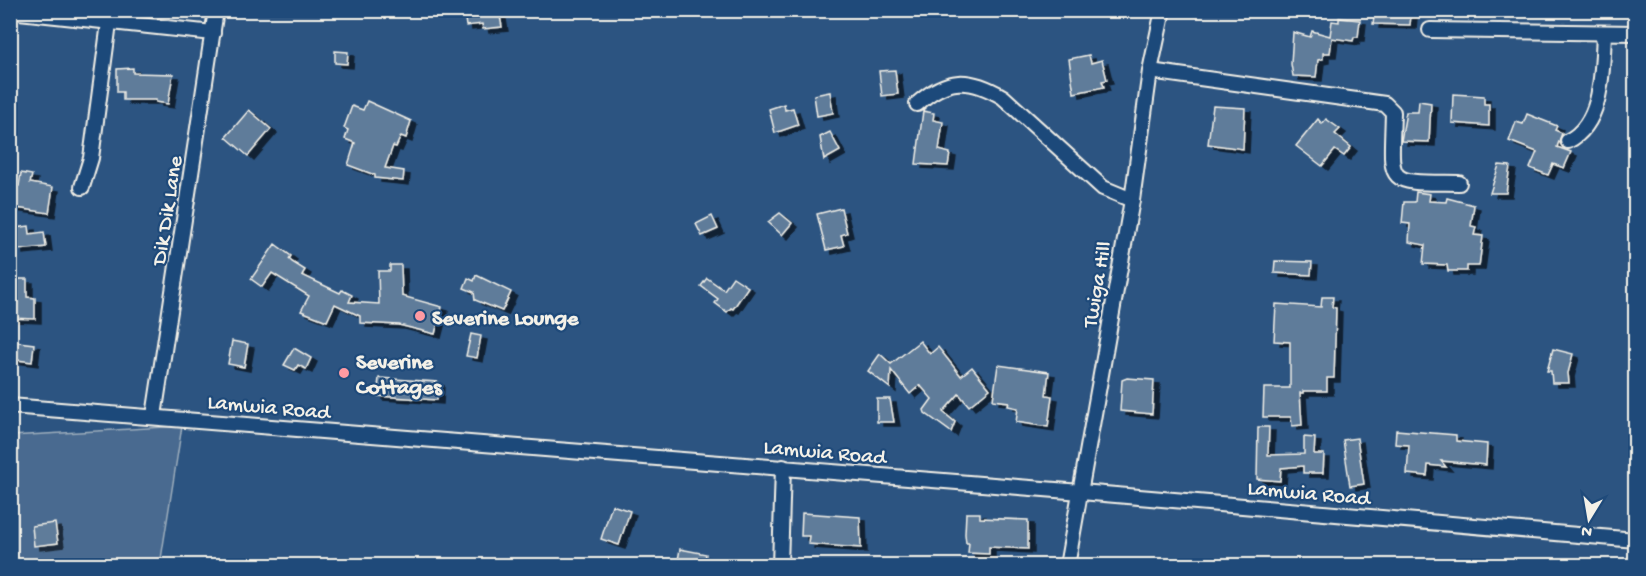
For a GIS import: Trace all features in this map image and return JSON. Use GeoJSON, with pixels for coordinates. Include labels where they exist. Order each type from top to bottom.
{"type":"FeatureCollection","features":[{"type":"Feature","properties":{"kind":"street","name":"Dik Dik Lane"},"geometry":{"type":"LineString","coordinates":[[154,416],[216,10]]}},
{"type":"Feature","properties":{"kind":"street","name":"Twiga Hill"},"geometry":{"type":"LineString","coordinates":[[1067,566],[1082,492],[1132,200],[1150,70],[1163,10]]}},
{"type":"Feature","properties":{"kind":"street"},"geometry":{"type":"LineString","coordinates":[[10,11],[213,33]]}},
{"type":"Feature","properties":{"kind":"street"},"geometry":{"type":"LineString","coordinates":[[82,187],[91,158],[109,23]]}},
{"type":"Feature","properties":{"kind":"street"},"geometry":{"type":"LineString","coordinates":[[1430,30],[1635,33]]}},
{"type":"Feature","properties":{"kind":"street"},"geometry":{"type":"LineString","coordinates":[[1568,141],[1584,131],[1598,95],[1604,33]]}},
{"type":"Feature","properties":{"kind":"street"},"geometry":{"type":"LineString","coordinates":[[1150,70],[1385,104],[1393,112],[1391,165],[1395,175],[1404,182],[1459,183]]}},
{"type":"Feature","properties":{"kind":"street"},"geometry":{"type":"LineString","coordinates":[[917,104],[934,89],[960,83],[985,87],[1003,97],[1103,188],[1132,200]]}},
{"type":"Feature","properties":{"kind":"street","name":"Lamwia Road"},"geometry":{"type":"LineString","coordinates":[[10,406],[783,467],[1635,540]]}},
{"type":"Feature","properties":{"kind":"street"},"geometry":{"type":"LineString","coordinates":[[780,566],[783,467]]}},
{"type":"Feature","properties":{"kind":"shaded area"},"geometry":{"type":"Polygon","coordinates":[[[182,426],[160,565],[11,566],[11,436],[182,426]]]}},
{"type":"Feature","properties":{"kind":"building"},"geometry":{"type":"Polygon","coordinates":[[[499,10],[502,27],[483,29],[482,24],[466,26],[464,12],[499,10]]]}},
{"type":"Feature","properties":{"kind":"building"},"geometry":{"type":"Polygon","coordinates":[[[1375,10],[1411,14],[1410,25],[1373,24],[1375,10]]]}},
{"type":"Feature","properties":{"kind":"building"},"geometry":{"type":"Polygon","coordinates":[[[1339,18],[1360,20],[1358,37],[1354,37],[1353,41],[1332,38],[1330,53],[1323,53],[1323,59],[1318,60],[1316,77],[1293,76],[1291,64],[1293,32],[1310,37],[1312,31],[1330,36],[1332,21],[1339,22],[1339,18]]]}},
{"type":"Feature","properties":{"kind":"building"},"geometry":{"type":"Polygon","coordinates":[[[335,51],[348,52],[347,64],[335,63],[335,51]]]}},
{"type":"Feature","properties":{"kind":"building"},"geometry":{"type":"Polygon","coordinates":[[[1089,55],[1091,63],[1102,60],[1107,80],[1102,81],[1104,87],[1074,93],[1069,59],[1089,55]]]}},
{"type":"Feature","properties":{"kind":"building"},"geometry":{"type":"Polygon","coordinates":[[[133,68],[133,73],[173,74],[168,104],[156,102],[156,100],[123,100],[123,92],[117,92],[117,69],[133,68]]]}},
{"type":"Feature","properties":{"kind":"building"},"geometry":{"type":"Polygon","coordinates":[[[895,70],[898,94],[882,96],[879,71],[895,70]]]}},
{"type":"Feature","properties":{"kind":"building"},"geometry":{"type":"Polygon","coordinates":[[[830,92],[833,113],[817,116],[814,95],[830,92]]]}},
{"type":"Feature","properties":{"kind":"building"},"geometry":{"type":"Polygon","coordinates":[[[1453,94],[1484,96],[1484,104],[1489,104],[1489,126],[1452,123],[1453,94]]]}},
{"type":"Feature","properties":{"kind":"building"},"geometry":{"type":"Polygon","coordinates":[[[367,101],[411,121],[406,138],[401,136],[396,147],[393,146],[385,168],[404,171],[403,181],[375,178],[375,175],[348,165],[355,143],[345,139],[348,130],[344,128],[352,106],[363,110],[367,101]]]}},
{"type":"Feature","properties":{"kind":"building"},"geometry":{"type":"Polygon","coordinates":[[[1419,101],[1431,103],[1429,142],[1401,141],[1406,112],[1418,112],[1419,101]]]}},
{"type":"Feature","properties":{"kind":"building"},"geometry":{"type":"Polygon","coordinates":[[[784,104],[785,110],[793,108],[798,125],[775,133],[769,109],[784,104]]]}},
{"type":"Feature","properties":{"kind":"building"},"geometry":{"type":"Polygon","coordinates":[[[1213,106],[1245,108],[1243,149],[1208,144],[1213,106]]]}},
{"type":"Feature","properties":{"kind":"building"},"geometry":{"type":"Polygon","coordinates":[[[249,110],[271,129],[248,156],[226,137],[249,110]]]}},
{"type":"Feature","properties":{"kind":"building"},"geometry":{"type":"Polygon","coordinates":[[[923,111],[934,113],[933,120],[943,122],[939,150],[950,153],[948,166],[916,164],[923,111]]]}},
{"type":"Feature","properties":{"kind":"building"},"geometry":{"type":"Polygon","coordinates":[[[1527,114],[1557,126],[1555,130],[1562,133],[1557,147],[1571,152],[1564,168],[1553,164],[1548,175],[1530,168],[1537,152],[1509,141],[1516,122],[1523,124],[1527,114]]]}},
{"type":"Feature","properties":{"kind":"building"},"geometry":{"type":"Polygon","coordinates":[[[1318,119],[1322,124],[1326,119],[1340,129],[1335,134],[1351,147],[1344,156],[1335,150],[1322,166],[1296,146],[1318,119]]]}},
{"type":"Feature","properties":{"kind":"building"},"geometry":{"type":"Polygon","coordinates":[[[830,132],[840,151],[824,160],[820,137],[830,132]]]}},
{"type":"Feature","properties":{"kind":"building"},"geometry":{"type":"Polygon","coordinates":[[[1499,165],[1510,166],[1506,193],[1490,193],[1499,165]]]}},
{"type":"Feature","properties":{"kind":"building"},"geometry":{"type":"Polygon","coordinates":[[[21,173],[32,175],[30,183],[53,187],[49,213],[10,207],[10,185],[19,186],[21,173]]]}},
{"type":"Feature","properties":{"kind":"building"},"geometry":{"type":"Polygon","coordinates":[[[1416,192],[1430,194],[1429,201],[1446,202],[1447,198],[1474,205],[1471,226],[1476,227],[1474,235],[1483,236],[1479,266],[1467,266],[1467,271],[1448,271],[1447,265],[1423,264],[1425,245],[1409,242],[1410,224],[1402,223],[1404,202],[1415,202],[1416,192]]]}},
{"type":"Feature","properties":{"kind":"building"},"geometry":{"type":"Polygon","coordinates":[[[841,208],[847,233],[841,235],[844,246],[826,250],[817,214],[841,208]]]}},
{"type":"Feature","properties":{"kind":"building"},"geometry":{"type":"Polygon","coordinates":[[[780,213],[792,223],[782,235],[768,222],[780,213]]]}},
{"type":"Feature","properties":{"kind":"building"},"geometry":{"type":"Polygon","coordinates":[[[712,216],[718,229],[702,236],[696,224],[712,216]]]}},
{"type":"Feature","properties":{"kind":"building"},"geometry":{"type":"Polygon","coordinates":[[[29,226],[30,234],[44,232],[46,247],[17,250],[15,228],[29,226]]]}},
{"type":"Feature","properties":{"kind":"building"},"geometry":{"type":"Polygon","coordinates":[[[275,244],[291,256],[289,259],[292,262],[305,270],[302,275],[340,293],[342,290],[352,295],[349,302],[379,304],[378,271],[390,271],[390,265],[401,265],[402,296],[442,307],[435,334],[399,325],[360,323],[360,316],[335,304],[327,321],[301,311],[309,296],[272,273],[262,287],[251,279],[275,244]]]}},
{"type":"Feature","properties":{"kind":"building"},"geometry":{"type":"Polygon","coordinates":[[[1275,261],[1312,262],[1311,275],[1274,273],[1275,261]]]}},
{"type":"Feature","properties":{"kind":"building"},"geometry":{"type":"Polygon","coordinates":[[[476,275],[511,292],[502,311],[475,300],[474,292],[464,288],[468,278],[474,281],[476,275]]]}},
{"type":"Feature","properties":{"kind":"building"},"geometry":{"type":"Polygon","coordinates":[[[733,277],[748,287],[733,309],[727,312],[715,303],[718,299],[701,286],[707,278],[724,290],[733,277]]]}},
{"type":"Feature","properties":{"kind":"building"},"geometry":{"type":"Polygon","coordinates":[[[10,279],[27,279],[27,297],[35,298],[35,319],[10,318],[10,279]]]}},
{"type":"Feature","properties":{"kind":"building"},"geometry":{"type":"Polygon","coordinates":[[[1322,297],[1333,297],[1332,307],[1336,308],[1334,378],[1327,378],[1327,391],[1300,393],[1302,425],[1292,426],[1291,417],[1263,417],[1264,388],[1290,388],[1290,342],[1274,341],[1276,304],[1321,307],[1322,297]]]}},
{"type":"Feature","properties":{"kind":"building"},"geometry":{"type":"Polygon","coordinates":[[[471,334],[481,336],[477,358],[466,356],[471,334]]]}},
{"type":"Feature","properties":{"kind":"building"},"geometry":{"type":"Polygon","coordinates":[[[10,341],[34,344],[32,362],[10,359],[10,341]]]}},
{"type":"Feature","properties":{"kind":"building"},"geometry":{"type":"Polygon","coordinates":[[[232,341],[248,344],[244,367],[228,364],[232,341]]]}},
{"type":"Feature","properties":{"kind":"building"},"geometry":{"type":"Polygon","coordinates":[[[920,341],[930,354],[938,347],[961,376],[972,367],[990,389],[969,406],[959,394],[943,412],[955,422],[951,432],[925,413],[924,410],[932,399],[920,385],[910,394],[891,370],[890,388],[868,371],[880,354],[891,364],[920,341]]]}},
{"type":"Feature","properties":{"kind":"building"},"geometry":{"type":"Polygon","coordinates":[[[294,348],[311,358],[306,369],[298,365],[295,370],[284,365],[294,348]]]}},
{"type":"Feature","properties":{"kind":"building"},"geometry":{"type":"Polygon","coordinates":[[[1553,349],[1573,354],[1568,373],[1569,383],[1552,383],[1551,371],[1547,371],[1553,349]]]}},
{"type":"Feature","properties":{"kind":"building"},"geometry":{"type":"Polygon","coordinates":[[[998,365],[1049,372],[1046,395],[1052,396],[1048,427],[1016,422],[1018,408],[1008,406],[1009,402],[993,400],[998,365]]]}},
{"type":"Feature","properties":{"kind":"building"},"geometry":{"type":"Polygon","coordinates":[[[379,378],[438,382],[437,400],[377,396],[379,378]]]}},
{"type":"Feature","properties":{"kind":"building"},"geometry":{"type":"Polygon","coordinates":[[[1127,378],[1154,380],[1152,414],[1120,411],[1122,380],[1127,378]]]}},
{"type":"Feature","properties":{"kind":"building"},"geometry":{"type":"Polygon","coordinates":[[[877,399],[890,399],[894,422],[877,422],[877,399]]]}},
{"type":"Feature","properties":{"kind":"building"},"geometry":{"type":"Polygon","coordinates":[[[1258,427],[1269,427],[1268,455],[1304,454],[1304,437],[1315,438],[1314,454],[1324,454],[1323,473],[1303,473],[1303,466],[1281,468],[1280,481],[1257,479],[1258,427]]]}},
{"type":"Feature","properties":{"kind":"building"},"geometry":{"type":"Polygon","coordinates":[[[1396,430],[1456,435],[1456,441],[1487,444],[1486,465],[1441,461],[1446,467],[1428,465],[1427,476],[1407,474],[1409,445],[1395,444],[1396,430]]]}},
{"type":"Feature","properties":{"kind":"building"},"geometry":{"type":"Polygon","coordinates":[[[1357,438],[1364,484],[1350,486],[1343,440],[1357,438]]]}},
{"type":"Feature","properties":{"kind":"building"},"geometry":{"type":"Polygon","coordinates":[[[612,505],[630,511],[619,545],[601,539],[612,505]]]}},
{"type":"Feature","properties":{"kind":"building"},"geometry":{"type":"Polygon","coordinates":[[[802,513],[860,517],[861,548],[808,544],[809,536],[801,536],[802,513]]]}},
{"type":"Feature","properties":{"kind":"building"},"geometry":{"type":"Polygon","coordinates":[[[966,513],[980,513],[980,518],[1028,520],[1028,549],[989,547],[989,554],[968,553],[969,543],[966,543],[965,534],[966,513]]]}},
{"type":"Feature","properties":{"kind":"building"},"geometry":{"type":"Polygon","coordinates":[[[55,523],[58,543],[34,546],[32,526],[55,523]]]}},
{"type":"Feature","properties":{"kind":"building"},"geometry":{"type":"Polygon","coordinates":[[[680,549],[706,554],[704,566],[677,566],[680,549]]]}},
{"type":"Feature","properties":{"kind":"place","name":"Severine Lounge"},"geometry":{"type":"Point","coordinates":[420,316]}},
{"type":"Feature","properties":{"kind":"place","name":"Severine Cottages"},"geometry":{"type":"Point","coordinates":[344,373]}}]}
